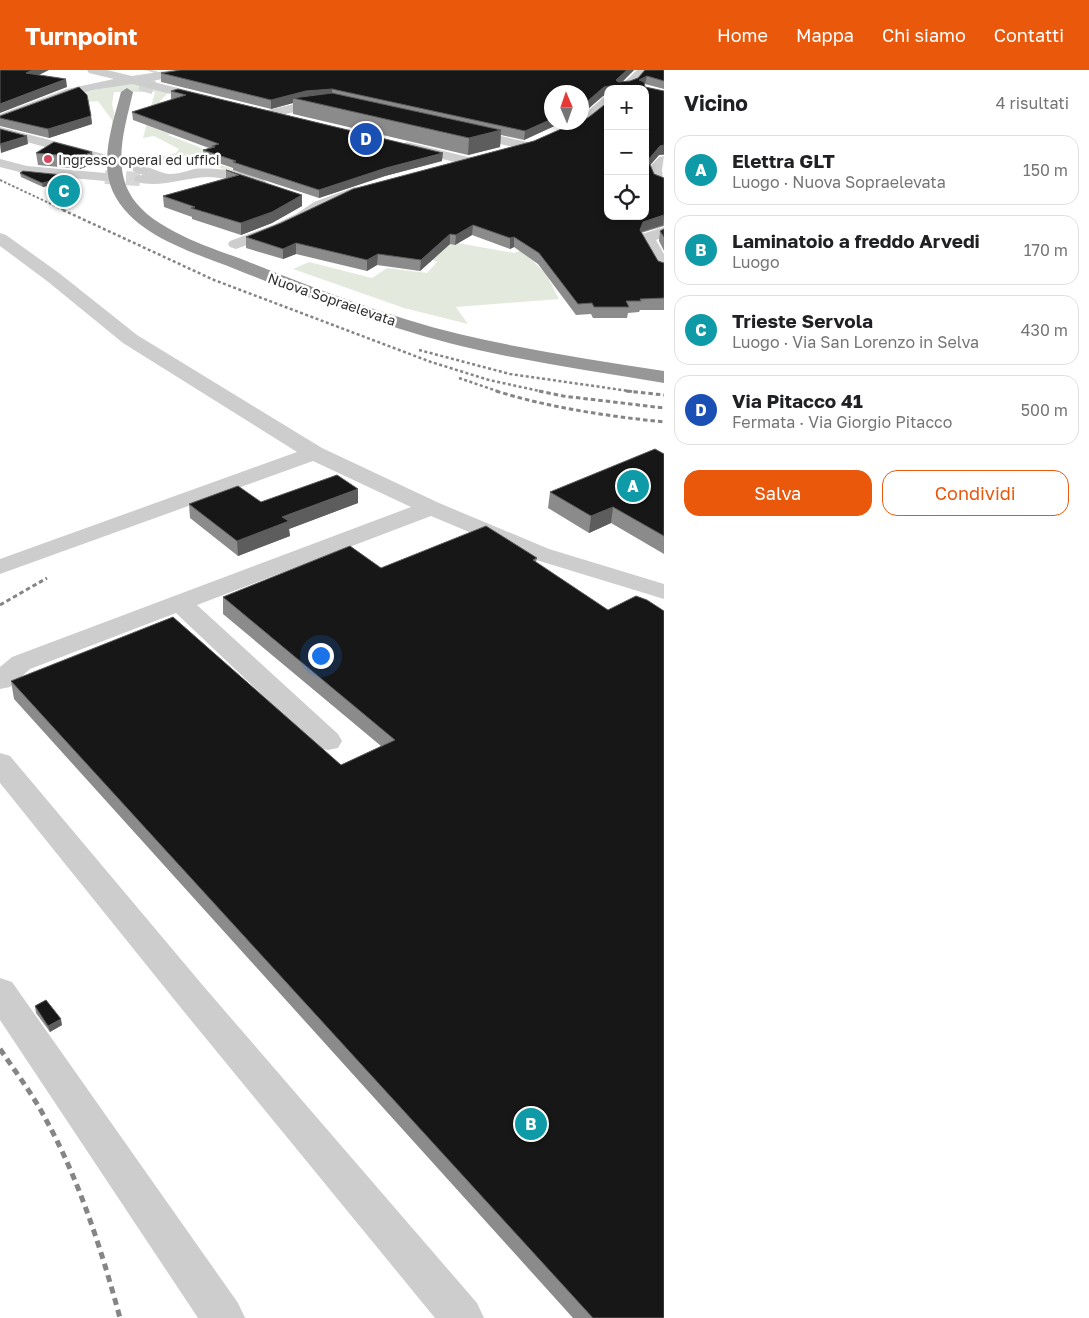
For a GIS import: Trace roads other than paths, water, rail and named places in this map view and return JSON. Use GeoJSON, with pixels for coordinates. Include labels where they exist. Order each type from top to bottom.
{"type":"FeatureCollection","features":[{"type":"Feature","properties":{"kind":"highway","name":"Nuova Sopraelevata"},"geometry":{"type":"LineString","coordinates":[[129,86],[115,149],[114,170],[121,193],[135,210],[153,224],[204,250],[267,276],[368,313],[454,338],[549,358],[664,377]]}},
{"type":"Feature","properties":{"kind":"highway","name":"Nuova Sopraelevata"},"geometry":{"type":"LineString","coordinates":[[134,136],[129,153],[128,170],[134,185],[150,207],[176,226],[224,250],[418,318],[509,342],[664,367]]}},
{"type":"Feature","properties":{"kind":"highway"},"geometry":{"type":"LineString","coordinates":[[267,276],[304,294],[396,329],[461,349],[547,370],[664,386]]}},
{"type":"Feature","properties":{"kind":"highway"},"geometry":{"type":"LineString","coordinates":[[418,318],[564,346],[645,356]]}},
{"type":"Feature","properties":{"kind":"street"},"geometry":{"type":"LineString","coordinates":[[93,70],[129,86],[222,103]]}},
{"type":"Feature","properties":{"kind":"street"},"geometry":{"type":"LineString","coordinates":[[0,119],[71,92],[129,86],[196,70]]}},
{"type":"Feature","properties":{"kind":"street"},"geometry":{"type":"LineString","coordinates":[[632,85],[643,70]]}},
{"type":"Feature","properties":{"kind":"street"},"geometry":{"type":"LineString","coordinates":[[589,115],[604,103]]}},
{"type":"Feature","properties":{"kind":"street"},"geometry":{"type":"LineString","coordinates":[[301,121],[264,113],[307,105],[332,104],[347,106]]}},
{"type":"Feature","properties":{"kind":"street"},"geometry":{"type":"LineString","coordinates":[[449,129],[531,145],[499,154]]}},
{"type":"Feature","properties":{"kind":"street"},"geometry":{"type":"LineString","coordinates":[[0,131],[106,159]]}},
{"type":"Feature","properties":{"kind":"street"},"geometry":{"type":"LineString","coordinates":[[396,144],[476,160],[440,169]]}},
{"type":"Feature","properties":{"kind":"street"},"geometry":{"type":"LineString","coordinates":[[664,160],[655,169],[658,179],[664,183]]}},
{"type":"Feature","properties":{"kind":"street"},"geometry":{"type":"LineString","coordinates":[[0,163],[27,170],[105,177]]}},
{"type":"Feature","properties":{"kind":"street"},"geometry":{"type":"LineString","coordinates":[[139,174],[170,179],[192,173],[215,172],[243,178],[277,190]]}},
{"type":"Feature","properties":{"kind":"street"},"geometry":{"type":"LineString","coordinates":[[236,244],[279,228],[302,217],[319,205],[369,187]]}},
{"type":"Feature","properties":{"kind":"street"},"geometry":{"type":"LineString","coordinates":[[302,199],[319,205]]}},
{"type":"Feature","properties":{"kind":"street"},"geometry":{"type":"LineString","coordinates":[[664,232],[648,237],[648,241],[664,267]]}},
{"type":"Feature","properties":{"kind":"street"},"geometry":{"type":"LineString","coordinates":[[0,238],[54,277],[130,339],[314,453],[431,508],[541,554],[664,592]]}},
{"type":"Feature","properties":{"kind":"street"},"geometry":{"type":"LineString","coordinates":[[0,567],[314,453]]}},
{"type":"Feature","properties":{"kind":"street"},"geometry":{"type":"LineString","coordinates":[[0,681],[21,664],[179,602],[431,508]]}},
{"type":"Feature","properties":{"kind":"street"},"geometry":{"type":"LineString","coordinates":[[541,554],[552,576],[664,614]]}},
{"type":"Feature","properties":{"kind":"street"},"geometry":{"type":"LineString","coordinates":[[179,602],[328,741]]}},
{"type":"Feature","properties":{"kind":"street"},"geometry":{"type":"LineString","coordinates":[[0,763],[193,998],[462,1318]]}},
{"type":"Feature","properties":{"kind":"street"},"geometry":{"type":"LineString","coordinates":[[0,992],[223,1318]]}},
{"type":"Feature","properties":{"kind":"tunnel"},"geometry":{"type":"LineString","coordinates":[[145,92],[152,70]]}},
{"type":"Feature","properties":{"kind":"tunnel"},"geometry":{"type":"LineString","coordinates":[[105,177],[141,179]]}},
{"type":"Feature","properties":{"kind":"railway"},"geometry":{"type":"LineString","coordinates":[[0,180],[66,211]]}},
{"type":"Feature","properties":{"kind":"railway"},"geometry":{"type":"LineString","coordinates":[[63,210],[214,280],[431,362],[489,380],[544,392]]}},
{"type":"Feature","properties":{"kind":"railway"},"geometry":{"type":"LineString","coordinates":[[419,350],[510,374],[636,392]]}},
{"type":"Feature","properties":{"kind":"railway"},"geometry":{"type":"LineString","coordinates":[[459,378],[500,392]]}},
{"type":"Feature","properties":{"kind":"railway"},"geometry":{"type":"LineString","coordinates":[[496,391],[579,411],[664,422]]}},
{"type":"Feature","properties":{"kind":"railway"},"geometry":{"type":"LineString","coordinates":[[539,391],[563,396],[664,408]]}},
{"type":"Feature","properties":{"kind":"railway"},"geometry":{"type":"LineString","coordinates":[[626,391],[664,395]]}},
{"type":"Feature","properties":{"kind":"railway"},"geometry":{"type":"LineString","coordinates":[[0,605],[47,578]]}},
{"type":"Feature","properties":{"kind":"railway"},"geometry":{"type":"LineString","coordinates":[[0,1049],[39,1107],[68,1164],[97,1240],[120,1318]]}},
{"type":"Feature","properties":{"kind":"place","name":"Via Pitacco 41"},"geometry":{"type":"Point","coordinates":[366,139]}},
{"type":"Feature","properties":{"kind":"place","name":"Ingresso operai ed uffici"},"geometry":{"type":"Point","coordinates":[48,159]}},
{"type":"Feature","properties":{"kind":"place","name":"Trieste Servola"},"geometry":{"type":"Point","coordinates":[64,191]}},
{"type":"Feature","properties":{"kind":"place","name":"Elettra GLT"},"geometry":{"type":"Point","coordinates":[633,486]}},
{"type":"Feature","properties":{"kind":"place","name":"Laminatoio a freddo Arvedi"},"geometry":{"type":"Point","coordinates":[531,1124]}}]}
